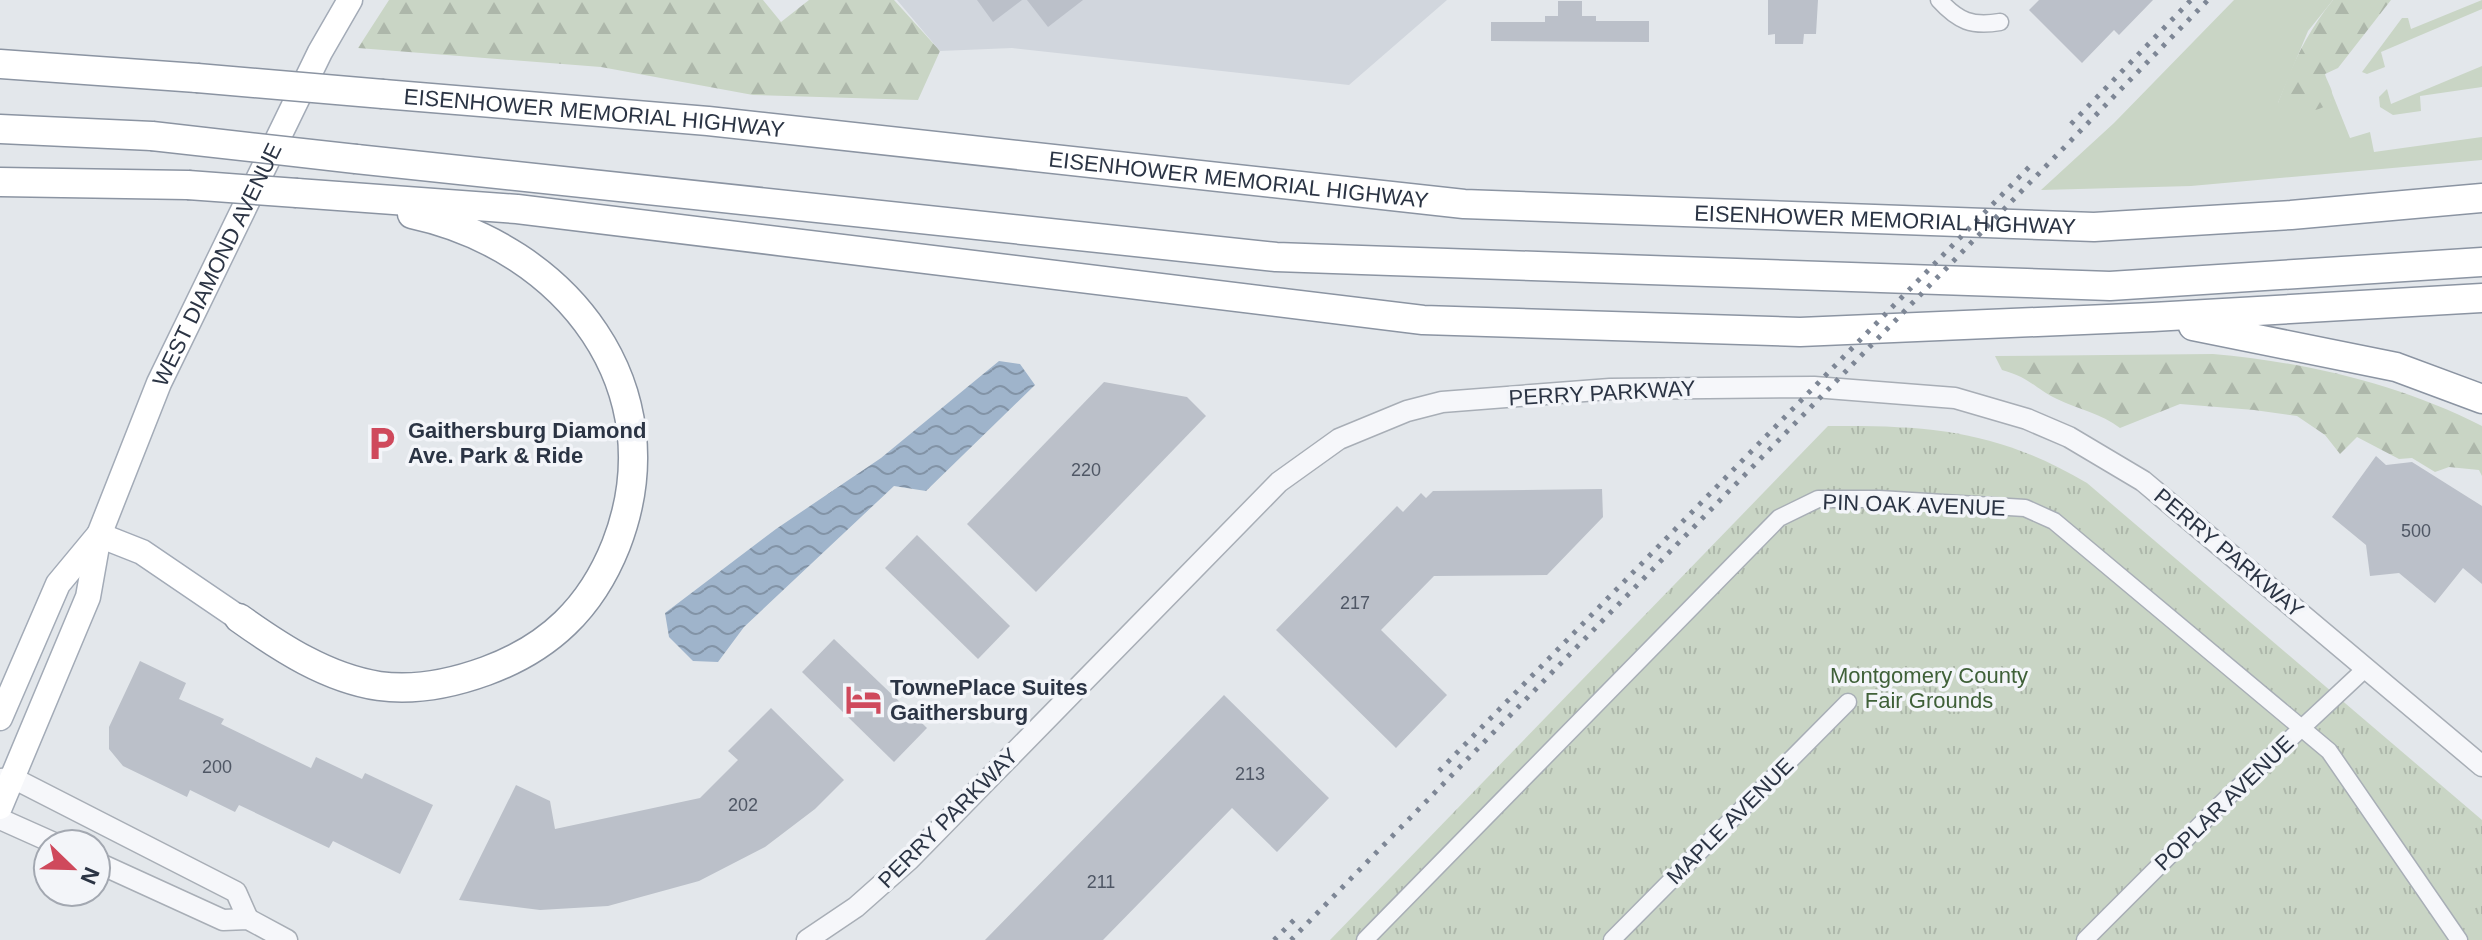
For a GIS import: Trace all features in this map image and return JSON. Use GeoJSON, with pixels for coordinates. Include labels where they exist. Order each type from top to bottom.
{"type":"FeatureCollection","features":[{"type":"Feature","properties":{"kind":"highway","name":"EISENHOWER MEMORIAL HIGHWAY"},"geometry":{"type":"LineString","coordinates":[[0,64],[708,121],[1464,204],[2094,227],[2482,198]]}},
{"type":"Feature","properties":{"kind":"highway"},"geometry":{"type":"LineString","coordinates":[[0,129],[152,136],[1276,257],[2110,286],[2482,262]]}},
{"type":"Feature","properties":{"kind":"highway"},"geometry":{"type":"LineString","coordinates":[[0,182],[188,185],[517,209],[1423,320],[1800,332],[2153,317],[2482,298]]}},
{"type":"Feature","properties":{"kind":"highway"},"geometry":{"type":"LineString","coordinates":[[239,618],[293,654],[336,674],[379,686],[420,686],[461,680],[532,652],[555,635],[604,574],[627,516],[634,452],[622,384],[607,349],[572,303],[530,263],[494,243],[440,220],[309,194]]}},
{"type":"Feature","properties":{"kind":"highway"},"geometry":{"type":"LineString","coordinates":[[2153,317],[2396,367],[2482,399]]}},
{"type":"Feature","properties":{"kind":"main road","name":"WEST DIAMOND AVENUE"},"geometry":{"type":"LineString","coordinates":[[0,807],[7,778],[88,597],[99,535],[159,383],[320,52],[350,0]]}},
{"type":"Feature","properties":{"kind":"main road","name":"WEST DIAMOND AVENUE"},"geometry":{"type":"LineString","coordinates":[[0,718],[58,584],[99,535]]}},
{"type":"Feature","properties":{"kind":"main road"},"geometry":{"type":"LineString","coordinates":[[99,535],[142,552],[239,618]]}},
{"type":"Feature","properties":{"kind":"street"},"geometry":{"type":"LineString","coordinates":[[1939,0],[1964,22],[1980,25],[2000,22]]}},
{"type":"Feature","properties":{"kind":"street","name":"PERRY PARKWAY"},"geometry":{"type":"LineString","coordinates":[[807,940],[856,907],[909,860],[1279,482],[1339,439],[1407,411],[1442,402],[1610,389],[1814,387],[1955,398],[1984,407],[2069,437],[2143,481],[2482,766]]}},
{"type":"Feature","properties":{"kind":"street","name":"PIN OAK AVENUE"},"geometry":{"type":"LineString","coordinates":[[1365,940],[1779,518],[1818,499],[1991,504],[2025,508],[2054,521],[2329,751],[2459,940]]}},
{"type":"Feature","properties":{"kind":"street","name":"POPLAR AVENUE"},"geometry":{"type":"LineString","coordinates":[[2085,940],[2365,669]]}},
{"type":"Feature","properties":{"kind":"street","name":"MAPLE AVENUE"},"geometry":{"type":"LineString","coordinates":[[1612,940],[1848,702]]}},
{"type":"Feature","properties":{"kind":"street"},"geometry":{"type":"LineString","coordinates":[[7,778],[236,892],[248,919]]}},
{"type":"Feature","properties":{"kind":"street"},"geometry":{"type":"LineString","coordinates":[[0,819],[32,833]]}},
{"type":"Feature","properties":{"kind":"street"},"geometry":{"type":"LineString","coordinates":[[112,869],[223,920],[248,919],[287,940]]}},
{"type":"Feature","properties":{"kind":"shaded area"},"geometry":{"type":"Polygon","coordinates":[[[897,0],[1447,0],[1349,85],[1012,48],[940,51],[897,0]]]}},
{"type":"Feature","properties":{"kind":"green space"},"geometry":{"type":"Polygon","coordinates":[[[389,0],[763,0],[781,22],[809,0],[894,0],[940,51],[918,100],[753,95],[601,67],[358,48],[389,0]]]}},
{"type":"Feature","properties":{"kind":"green space"},"geometry":{"type":"Polygon","coordinates":[[[2234,0],[2333,0],[2308,31],[2278,103],[2330,101],[2332,93],[2350,138],[2370,132],[2374,152],[2482,137],[2482,160],[2191,186],[2041,190],[2114,123],[2234,0]]]}},
{"type":"Feature","properties":{"kind":"green space"},"geometry":{"type":"Polygon","coordinates":[[[2333,0],[2391,0],[2338,68],[2325,74],[2332,92],[2327,105],[2296,112],[2282,110],[2278,103],[2295,62],[2315,24],[2333,0]]]}},
{"type":"Feature","properties":{"kind":"green space"},"geometry":{"type":"Polygon","coordinates":[[[2482,0],[2482,9],[2381,52],[2385,67],[2367,74],[2362,72],[2402,18],[2408,18],[2411,29],[2482,0]]]}},
{"type":"Feature","properties":{"kind":"green space"},"geometry":{"type":"Polygon","coordinates":[[[2482,66],[2482,87],[2420,96],[2421,111],[2393,115],[2380,107],[2379,97],[2387,89],[2391,104],[2482,66]]]}},
{"type":"Feature","properties":{"kind":"green space"},"geometry":{"type":"Polygon","coordinates":[[[2213,354],[2282,363],[2351,377],[2450,411],[2482,426],[2482,476],[2479,470],[2449,467],[2435,472],[2412,458],[2399,459],[2357,437],[2340,454],[2325,435],[2297,416],[2254,410],[2180,404],[2120,428],[2098,415],[2057,399],[2020,376],[2002,370],[1995,356],[2213,354]]]}},
{"type":"Feature","properties":{"kind":"green space","name":"Montgomery County Fair Grounds"},"geometry":{"type":"Polygon","coordinates":[[[1828,426],[1898,427],[1962,434],[2023,452],[2087,483],[2482,820],[2482,940],[1330,940],[1828,426]]]}},
{"type":"Feature","properties":{"kind":"water"},"geometry":{"type":"Polygon","coordinates":[[[999,361],[1020,364],[1035,385],[926,491],[894,486],[744,627],[718,662],[693,661],[669,637],[665,613],[776,529],[881,458],[999,361]]]}},
{"type":"Feature","properties":{"kind":"building"},"geometry":{"type":"Polygon","coordinates":[[[977,0],[1022,0],[993,22],[977,0]]]}},
{"type":"Feature","properties":{"kind":"building"},"geometry":{"type":"Polygon","coordinates":[[[1027,0],[1083,0],[1048,27],[1027,0]]]}},
{"type":"Feature","properties":{"kind":"building"},"geometry":{"type":"Polygon","coordinates":[[[1768,0],[1818,0],[1816,34],[1804,34],[1803,44],[1775,44],[1775,34],[1768,35],[1768,0]]]}},
{"type":"Feature","properties":{"kind":"building"},"geometry":{"type":"Polygon","coordinates":[[[2039,0],[2153,0],[2119,35],[2114,30],[2082,63],[2029,10],[2039,0]]]}},
{"type":"Feature","properties":{"kind":"building"},"geometry":{"type":"Polygon","coordinates":[[[1558,1],[1582,1],[1582,16],[1596,16],[1596,21],[1649,21],[1649,42],[1491,41],[1491,22],[1545,22],[1545,16],[1558,16],[1558,1]]]}},
{"type":"Feature","properties":{"kind":"building"},"geometry":{"type":"Polygon","coordinates":[[[1104,382],[1187,397],[1206,416],[1036,592],[967,524],[1104,382]]]}},
{"type":"Feature","properties":{"kind":"building"},"geometry":{"type":"Polygon","coordinates":[[[2376,456],[2386,465],[2412,462],[2482,506],[2482,584],[2463,568],[2435,603],[2399,573],[2370,576],[2366,545],[2332,517],[2376,456]]]}},
{"type":"Feature","properties":{"kind":"building"},"geometry":{"type":"Polygon","coordinates":[[[1602,489],[1603,517],[1547,575],[1434,576],[1381,630],[1447,695],[1396,748],[1276,630],[1397,506],[1403,512],[1421,493],[1426,498],[1433,491],[1602,489]]]}},
{"type":"Feature","properties":{"kind":"building"},"geometry":{"type":"Polygon","coordinates":[[[917,535],[1010,626],[978,659],[885,568],[917,535]]]}},
{"type":"Feature","properties":{"kind":"building","name":"TownePlace Suites Gaithersburg"},"geometry":{"type":"Polygon","coordinates":[[[834,639],[927,728],[894,762],[802,672],[834,639]]]}},
{"type":"Feature","properties":{"kind":"building"},"geometry":{"type":"Polygon","coordinates":[[[140,661],[186,683],[179,699],[224,719],[221,724],[311,768],[316,757],[362,779],[365,773],[433,805],[400,874],[333,841],[329,848],[239,805],[235,812],[190,790],[187,797],[123,766],[109,749],[109,727],[140,661]]]}},
{"type":"Feature","properties":{"kind":"building"},"geometry":{"type":"Polygon","coordinates":[[[1224,695],[1329,798],[1277,852],[1232,808],[1103,940],[985,940],[1224,695]]]}},
{"type":"Feature","properties":{"kind":"building"},"geometry":{"type":"Polygon","coordinates":[[[771,708],[844,780],[815,809],[765,847],[699,881],[608,906],[540,910],[459,900],[516,785],[550,801],[555,829],[700,798],[738,760],[728,751],[771,708]]]}},
{"type":"Feature","properties":{"kind":"railway"},"geometry":{"type":"LineString","coordinates":[[2071,124],[2191,0]]}},
{"type":"Feature","properties":{"kind":"railway"},"geometry":{"type":"LineString","coordinates":[[1291,940],[2208,0]]}},
{"type":"Feature","properties":{"kind":"railway"},"geometry":{"type":"LineString","coordinates":[[1439,771],[2032,164]]}},
{"type":"Feature","properties":{"kind":"railway"},"geometry":{"type":"LineString","coordinates":[[1274,940],[1297,917]]}},
{"type":"Feature","properties":{"kind":"place","name":"Gaithersburg Diamond Ave. Park & Ride"},"geometry":{"type":"Point","coordinates":[382,443]}},
{"type":"Feature","properties":{"kind":"place","name":"TownePlace Suites Gaithersburg"},"geometry":{"type":"Point","coordinates":[864,700]}}]}
